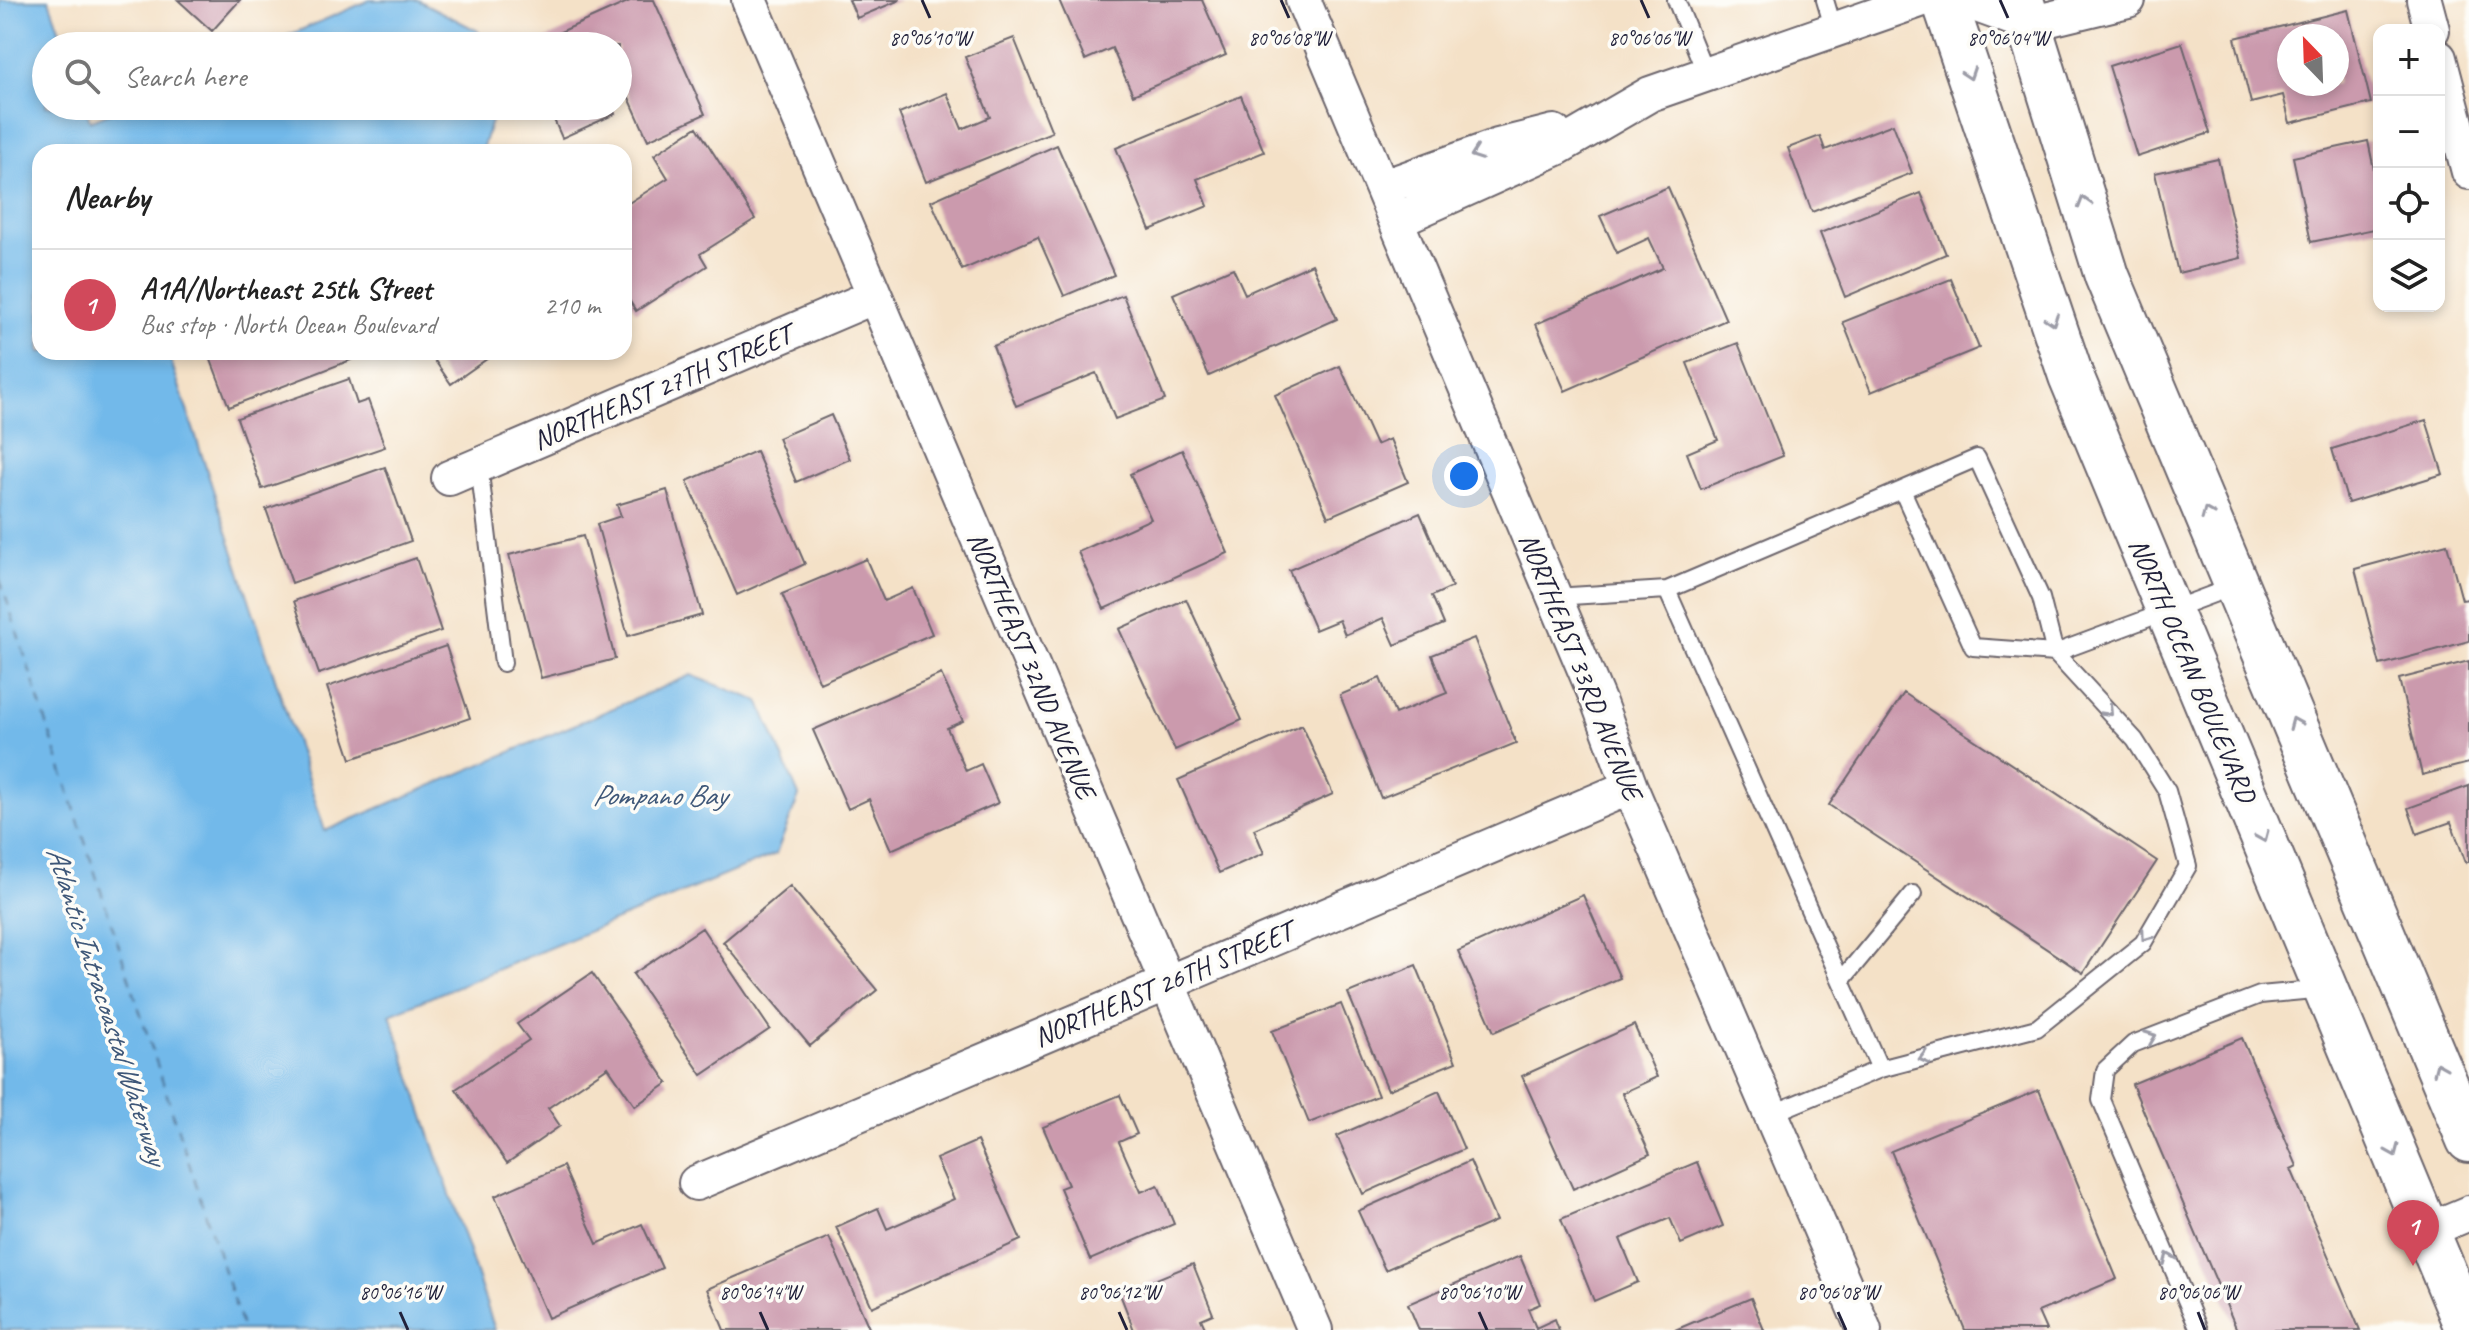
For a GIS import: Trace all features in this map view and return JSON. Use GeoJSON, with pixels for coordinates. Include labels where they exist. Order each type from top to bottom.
{"type":"FeatureCollection","features":[{"type":"Feature","properties":{"kind":"main road","name":"NORTH OCEAN BOULEVARD"},"geometry":{"type":"LineString","coordinates":[[1944,0],[2071,376],[2468,1330]]}},
{"type":"Feature","properties":{"kind":"main road"},"geometry":{"type":"LineString","coordinates":[[2025,12],[2107,276],[2469,1140]]}},
{"type":"Feature","properties":{"kind":"street","name":"NORTHEAST 32ND AVENUE"},"geometry":{"type":"LineString","coordinates":[[749,0],[1315,1330]]}},
{"type":"Feature","properties":{"kind":"street","name":"NORTHEAST 33RD AVENUE"},"geometry":{"type":"LineString","coordinates":[[1303,0],[1599,703],[1630,787],[1864,1330]]}},
{"type":"Feature","properties":{"kind":"street"},"geometry":{"type":"LineString","coordinates":[[1397,220],[1557,148],[1650,94],[1706,74],[1830,15],[1920,0]]}},
{"type":"Feature","properties":{"kind":"street"},"geometry":{"type":"LineString","coordinates":[[1963,0],[2025,12],[2128,0]]}},
{"type":"Feature","properties":{"kind":"street"},"geometry":{"type":"LineString","coordinates":[[2424,0],[2430,24]]}},
{"type":"Feature","properties":{"kind":"street"},"geometry":{"type":"LineString","coordinates":[[2445,81],[2469,172]]}},
{"type":"Feature","properties":{"kind":"street"},"geometry":{"type":"LineString","coordinates":[[1384,187],[1498,146],[1605,120]]}},
{"type":"Feature","properties":{"kind":"street","name":"NORTHEAST 27TH STREET"},"geometry":{"type":"LineString","coordinates":[[464,472],[875,296]]}},
{"type":"Feature","properties":{"kind":"street","name":"NORTHEAST 26TH STREET"},"geometry":{"type":"LineString","coordinates":[[696,1183],[1630,787]]}},
{"type":"Feature","properties":{"kind":"street"},"geometry":{"type":"LineString","coordinates":[[2426,1231],[2469,1213]]}},
{"type":"Feature","properties":{"kind":"lane"},"geometry":{"type":"LineString","coordinates":[[1676,0],[1706,74]]}},
{"type":"Feature","properties":{"kind":"lane"},"geometry":{"type":"LineString","coordinates":[[1554,597],[1667,590],[1977,458],[2041,598],[2055,653],[2135,740],[2167,791],[2188,866],[2143,943],[2037,1028],[1880,1069],[1771,1114]]}},
{"type":"Feature","properties":{"kind":"lane"},"geometry":{"type":"LineString","coordinates":[[464,472],[503,663]]}},
{"type":"Feature","properties":{"kind":"lane"},"geometry":{"type":"LineString","coordinates":[[1902,490],[1973,647],[2055,653],[2238,585]]}},
{"type":"Feature","properties":{"kind":"lane"},"geometry":{"type":"LineString","coordinates":[[1667,590],[1880,1069]]}},
{"type":"Feature","properties":{"kind":"lane"},"geometry":{"type":"LineString","coordinates":[[1841,981],[1913,894]]}},
{"type":"Feature","properties":{"kind":"lane"},"geometry":{"type":"LineString","coordinates":[[2199,1330],[2101,1100],[2105,1070],[2133,1044],[2260,995],[2326,989]]}},
{"type":"Feature","properties":{"kind":"water"},"geometry":{"type":"Polygon","coordinates":[[[0,0],[49,0],[60,32],[32,32],[32,120],[491,120],[484,144],[32,144],[32,360],[171,360],[325,831],[691,675],[759,701],[799,796],[776,854],[390,1014],[495,1330],[0,1330],[0,0]]]}},
{"type":"Feature","properties":{"kind":"water"},"geometry":{"type":"Polygon","coordinates":[[[370,0],[418,0],[478,32],[296,32],[370,0]]]}},
{"type":"Feature","properties":{"kind":"building"},"geometry":{"type":"Polygon","coordinates":[[[178,0],[240,0],[212,31],[178,0]]]}},
{"type":"Feature","properties":{"kind":"building"},"geometry":{"type":"Polygon","coordinates":[[[632,0],[654,0],[705,114],[648,140],[632,104],[632,32],[560,32],[632,0]]]}},
{"type":"Feature","properties":{"kind":"building"},"geometry":{"type":"Polygon","coordinates":[[[849,0],[900,0],[857,18],[849,0]]]}},
{"type":"Feature","properties":{"kind":"building"},"geometry":{"type":"Polygon","coordinates":[[[1059,0],[1202,0],[1226,55],[1133,95],[1112,48],[1085,60],[1059,0]]]}},
{"type":"Feature","properties":{"kind":"building"},"geometry":{"type":"Polygon","coordinates":[[[2348,10],[2371,103],[2290,123],[2283,96],[2349,96],[2349,24],[2292,24],[2348,10]]]}},
{"type":"Feature","properties":{"kind":"building"},"geometry":{"type":"Polygon","coordinates":[[[2277,28],[2279,96],[2251,103],[2235,38],[2277,28]]]}},
{"type":"Feature","properties":{"kind":"building"},"geometry":{"type":"Polygon","coordinates":[[[1014,38],[1052,132],[926,182],[899,113],[947,93],[962,129],[990,117],[965,57],[1014,38]]]}},
{"type":"Feature","properties":{"kind":"building"},"geometry":{"type":"Polygon","coordinates":[[[2182,43],[2210,133],[2137,157],[2109,66],[2182,43]]]}},
{"type":"Feature","properties":{"kind":"building"},"geometry":{"type":"Polygon","coordinates":[[[1241,96],[1264,152],[1197,179],[1208,206],[1150,230],[1116,148],[1241,96]]]}},
{"type":"Feature","properties":{"kind":"building"},"geometry":{"type":"Polygon","coordinates":[[[554,120],[602,120],[562,138],[554,120]]]}},
{"type":"Feature","properties":{"kind":"building"},"geometry":{"type":"Polygon","coordinates":[[[1893,124],[1912,173],[1812,212],[1788,148],[1820,136],[1825,150],[1893,124]]]}},
{"type":"Feature","properties":{"kind":"building"},"geometry":{"type":"Polygon","coordinates":[[[697,127],[755,219],[700,254],[707,266],[636,311],[632,305],[632,201],[668,178],[654,155],[697,127]]]}},
{"type":"Feature","properties":{"kind":"building"},"geometry":{"type":"Polygon","coordinates":[[[2368,141],[2373,165],[2373,229],[2311,242],[2293,157],[2368,141]]]}},
{"type":"Feature","properties":{"kind":"building"},"geometry":{"type":"Polygon","coordinates":[[[1057,145],[1114,275],[1064,296],[1038,237],[962,270],[931,201],[1057,145]]]}},
{"type":"Feature","properties":{"kind":"building"},"geometry":{"type":"Polygon","coordinates":[[[2218,159],[2241,258],[2178,273],[2155,173],[2218,159]]]}},
{"type":"Feature","properties":{"kind":"building"},"geometry":{"type":"Polygon","coordinates":[[[1668,187],[1726,320],[1565,391],[1536,324],[1663,268],[1649,238],[1617,253],[1600,216],[1668,187]]]}},
{"type":"Feature","properties":{"kind":"building"},"geometry":{"type":"Polygon","coordinates":[[[1921,193],[1946,254],[1845,297],[1820,233],[1921,193]]]}},
{"type":"Feature","properties":{"kind":"building"},"geometry":{"type":"Polygon","coordinates":[[[1312,264],[1337,319],[1209,376],[1173,294],[1233,268],[1245,294],[1312,264]]]}},
{"type":"Feature","properties":{"kind":"building"},"geometry":{"type":"Polygon","coordinates":[[[1951,279],[1979,348],[1871,392],[1843,322],[1951,279]]]}},
{"type":"Feature","properties":{"kind":"building"},"geometry":{"type":"Polygon","coordinates":[[[1123,295],[1165,400],[1115,419],[1096,373],[1016,406],[993,346],[1123,295]]]}},
{"type":"Feature","properties":{"kind":"building"},"geometry":{"type":"Polygon","coordinates":[[[1738,343],[1783,456],[1701,489],[1687,453],[1718,440],[1687,363],[1738,343]]]}},
{"type":"Feature","properties":{"kind":"building"},"geometry":{"type":"Polygon","coordinates":[[[211,360],[351,360],[229,407],[211,360]]]}},
{"type":"Feature","properties":{"kind":"building"},"geometry":{"type":"Polygon","coordinates":[[[434,360],[485,360],[451,384],[434,360]]]}},
{"type":"Feature","properties":{"kind":"building"},"geometry":{"type":"Polygon","coordinates":[[[1340,366],[1376,445],[1390,439],[1408,482],[1328,517],[1275,395],[1340,366]]]}},
{"type":"Feature","properties":{"kind":"building"},"geometry":{"type":"Polygon","coordinates":[[[349,379],[357,404],[368,400],[385,447],[262,489],[237,418],[349,379]]]}},
{"type":"Feature","properties":{"kind":"building"},"geometry":{"type":"Polygon","coordinates":[[[831,415],[850,459],[796,482],[778,438],[831,415]]]}},
{"type":"Feature","properties":{"kind":"building"},"geometry":{"type":"Polygon","coordinates":[[[2426,420],[2443,474],[2348,503],[2332,449],[2426,420]]]}},
{"type":"Feature","properties":{"kind":"building"},"geometry":{"type":"Polygon","coordinates":[[[1182,450],[1228,553],[1104,609],[1078,552],[1151,519],[1130,474],[1182,450]]]}},
{"type":"Feature","properties":{"kind":"building"},"geometry":{"type":"Polygon","coordinates":[[[756,451],[805,564],[737,595],[687,481],[756,451]]]}},
{"type":"Feature","properties":{"kind":"building"},"geometry":{"type":"Polygon","coordinates":[[[385,467],[411,541],[292,583],[266,509],[385,467]]]}},
{"type":"Feature","properties":{"kind":"building"},"geometry":{"type":"Polygon","coordinates":[[[667,490],[702,615],[628,636],[597,524],[621,516],[617,505],[667,490]]]}},
{"type":"Feature","properties":{"kind":"building"},"geometry":{"type":"Polygon","coordinates":[[[1420,513],[1452,587],[1432,596],[1444,624],[1395,645],[1383,618],[1345,635],[1339,620],[1315,630],[1289,570],[1420,513]]]}},
{"type":"Feature","properties":{"kind":"building"},"geometry":{"type":"Polygon","coordinates":[[[583,536],[615,659],[541,678],[509,555],[583,536]]]}},
{"type":"Feature","properties":{"kind":"building"},"geometry":{"type":"Polygon","coordinates":[[[2447,544],[2462,600],[2469,599],[2469,641],[2380,665],[2355,569],[2447,544]]]}},
{"type":"Feature","properties":{"kind":"building"},"geometry":{"type":"Polygon","coordinates":[[[416,558],[441,631],[319,674],[294,601],[416,558]]]}},
{"type":"Feature","properties":{"kind":"building"},"geometry":{"type":"Polygon","coordinates":[[[866,559],[884,601],[913,588],[932,634],[820,683],[782,594],[866,559]]]}},
{"type":"Feature","properties":{"kind":"building"},"geometry":{"type":"Polygon","coordinates":[[[1186,599],[1242,720],[1175,750],[1119,629],[1186,599]]]}},
{"type":"Feature","properties":{"kind":"building"},"geometry":{"type":"Polygon","coordinates":[[[1474,638],[1516,743],[1381,798],[1340,695],[1380,678],[1395,714],[1447,693],[1432,655],[1474,638]]]}},
{"type":"Feature","properties":{"kind":"building"},"geometry":{"type":"Polygon","coordinates":[[[446,646],[470,718],[351,759],[327,687],[446,646]]]}},
{"type":"Feature","properties":{"kind":"building"},"geometry":{"type":"Polygon","coordinates":[[[2469,661],[2469,763],[2422,775],[2399,679],[2469,661]]]}},
{"type":"Feature","properties":{"kind":"building"},"geometry":{"type":"Polygon","coordinates":[[[941,674],[963,721],[947,728],[966,771],[981,764],[998,803],[891,850],[869,799],[848,809],[813,730],[941,674]]]}},
{"type":"Feature","properties":{"kind":"building"},"geometry":{"type":"Polygon","coordinates":[[[1904,693],[2157,861],[2083,973],[1829,805],[1904,693]]]}},
{"type":"Feature","properties":{"kind":"building"},"geometry":{"type":"Polygon","coordinates":[[[1302,725],[1333,794],[1254,829],[1264,853],[1219,873],[1178,780],[1302,725]]]}},
{"type":"Feature","properties":{"kind":"building"},"geometry":{"type":"Polygon","coordinates":[[[2469,786],[2469,861],[2466,863],[2451,822],[2417,834],[2408,808],[2469,786]]]}},
{"type":"Feature","properties":{"kind":"building"},"geometry":{"type":"Polygon","coordinates":[[[790,886],[877,990],[810,1046],[723,942],[790,886]]]}},
{"type":"Feature","properties":{"kind":"building"},"geometry":{"type":"Polygon","coordinates":[[[1583,895],[1620,978],[1494,1032],[1458,951],[1583,895]]]}},
{"type":"Feature","properties":{"kind":"building"},"geometry":{"type":"Polygon","coordinates":[[[702,928],[770,1029],[702,1075],[633,974],[702,928]]]}},
{"type":"Feature","properties":{"kind":"building"},"geometry":{"type":"Polygon","coordinates":[[[1416,965],[1456,1062],[1388,1090],[1348,993],[1416,965]]]}},
{"type":"Feature","properties":{"kind":"building"},"geometry":{"type":"Polygon","coordinates":[[[592,973],[668,1083],[635,1106],[608,1067],[548,1108],[560,1126],[507,1163],[456,1089],[529,1040],[517,1024],[592,973]]]}},
{"type":"Feature","properties":{"kind":"building"},"geometry":{"type":"Polygon","coordinates":[[[1341,1004],[1378,1096],[1309,1123],[1272,1031],[1341,1004]]]}},
{"type":"Feature","properties":{"kind":"building"},"geometry":{"type":"Polygon","coordinates":[[[1634,1025],[1657,1077],[1622,1093],[1650,1154],[1573,1189],[1522,1076],[1634,1025]]]}},
{"type":"Feature","properties":{"kind":"building"},"geometry":{"type":"Polygon","coordinates":[[[2242,1038],[2297,1166],[2291,1169],[2360,1330],[2237,1330],[2132,1084],[2242,1038]]]}},
{"type":"Feature","properties":{"kind":"building"},"geometry":{"type":"Polygon","coordinates":[[[2039,1090],[2117,1279],[2038,1312],[2046,1330],[1965,1330],[1891,1151],[2039,1090]]]}},
{"type":"Feature","properties":{"kind":"building"},"geometry":{"type":"Polygon","coordinates":[[[1439,1091],[1464,1149],[1363,1194],[1337,1136],[1439,1091]]]}},
{"type":"Feature","properties":{"kind":"building"},"geometry":{"type":"Polygon","coordinates":[[[1120,1095],[1137,1134],[1119,1142],[1141,1192],[1158,1185],[1174,1224],[1090,1260],[1060,1188],[1068,1185],[1043,1127],[1120,1095]]]}},
{"type":"Feature","properties":{"kind":"building"},"geometry":{"type":"Polygon","coordinates":[[[977,1141],[1021,1240],[872,1307],[836,1227],[878,1208],[887,1229],[954,1199],[936,1159],[977,1141]]]}},
{"type":"Feature","properties":{"kind":"building"},"geometry":{"type":"Polygon","coordinates":[[[1470,1161],[1496,1221],[1385,1270],[1358,1211],[1470,1161]]]}},
{"type":"Feature","properties":{"kind":"building"},"geometry":{"type":"Polygon","coordinates":[[[1697,1162],[1723,1226],[1681,1244],[1670,1218],[1620,1239],[1638,1282],[1594,1301],[1561,1219],[1697,1162]]]}},
{"type":"Feature","properties":{"kind":"building"},"geometry":{"type":"Polygon","coordinates":[[[563,1166],[597,1244],[642,1224],[662,1268],[548,1318],[495,1196],[563,1166]]]}},
{"type":"Feature","properties":{"kind":"building"},"geometry":{"type":"Polygon","coordinates":[[[829,1237],[870,1330],[724,1330],[707,1289],[829,1237]]]}},
{"type":"Feature","properties":{"kind":"building"},"geometry":{"type":"Polygon","coordinates":[[[1520,1256],[1540,1304],[1528,1309],[1536,1328],[1555,1319],[1559,1330],[1419,1330],[1408,1304],[1520,1256]]]}},
{"type":"Feature","properties":{"kind":"building"},"geometry":{"type":"Polygon","coordinates":[[[1193,1264],[1213,1314],[1201,1319],[1206,1330],[1134,1330],[1120,1294],[1193,1264]]]}},
{"type":"Feature","properties":{"kind":"building"},"geometry":{"type":"Polygon","coordinates":[[[1751,1298],[1764,1330],[1675,1330],[1751,1298]]]}},
{"type":"Feature","properties":{"kind":"ferry route"},"geometry":{"type":"LineString","coordinates":[[0,579],[243,1330]]}},
{"type":"Feature","properties":{"kind":"place","name":"A1A/Northeast 25th Street"},"geometry":{"type":"Point","coordinates":[2413,1266]}},
{"type":"Feature","properties":{"kind":"water label","name":"Pompano Bay"},"geometry":{"type":"Point","coordinates":[659,795]}},
{"type":"Feature","properties":{"kind":"water label","name":"Atlantic Intracoastal Waterway"},"geometry":{"type":"Point","coordinates":[107,1005]}}]}
